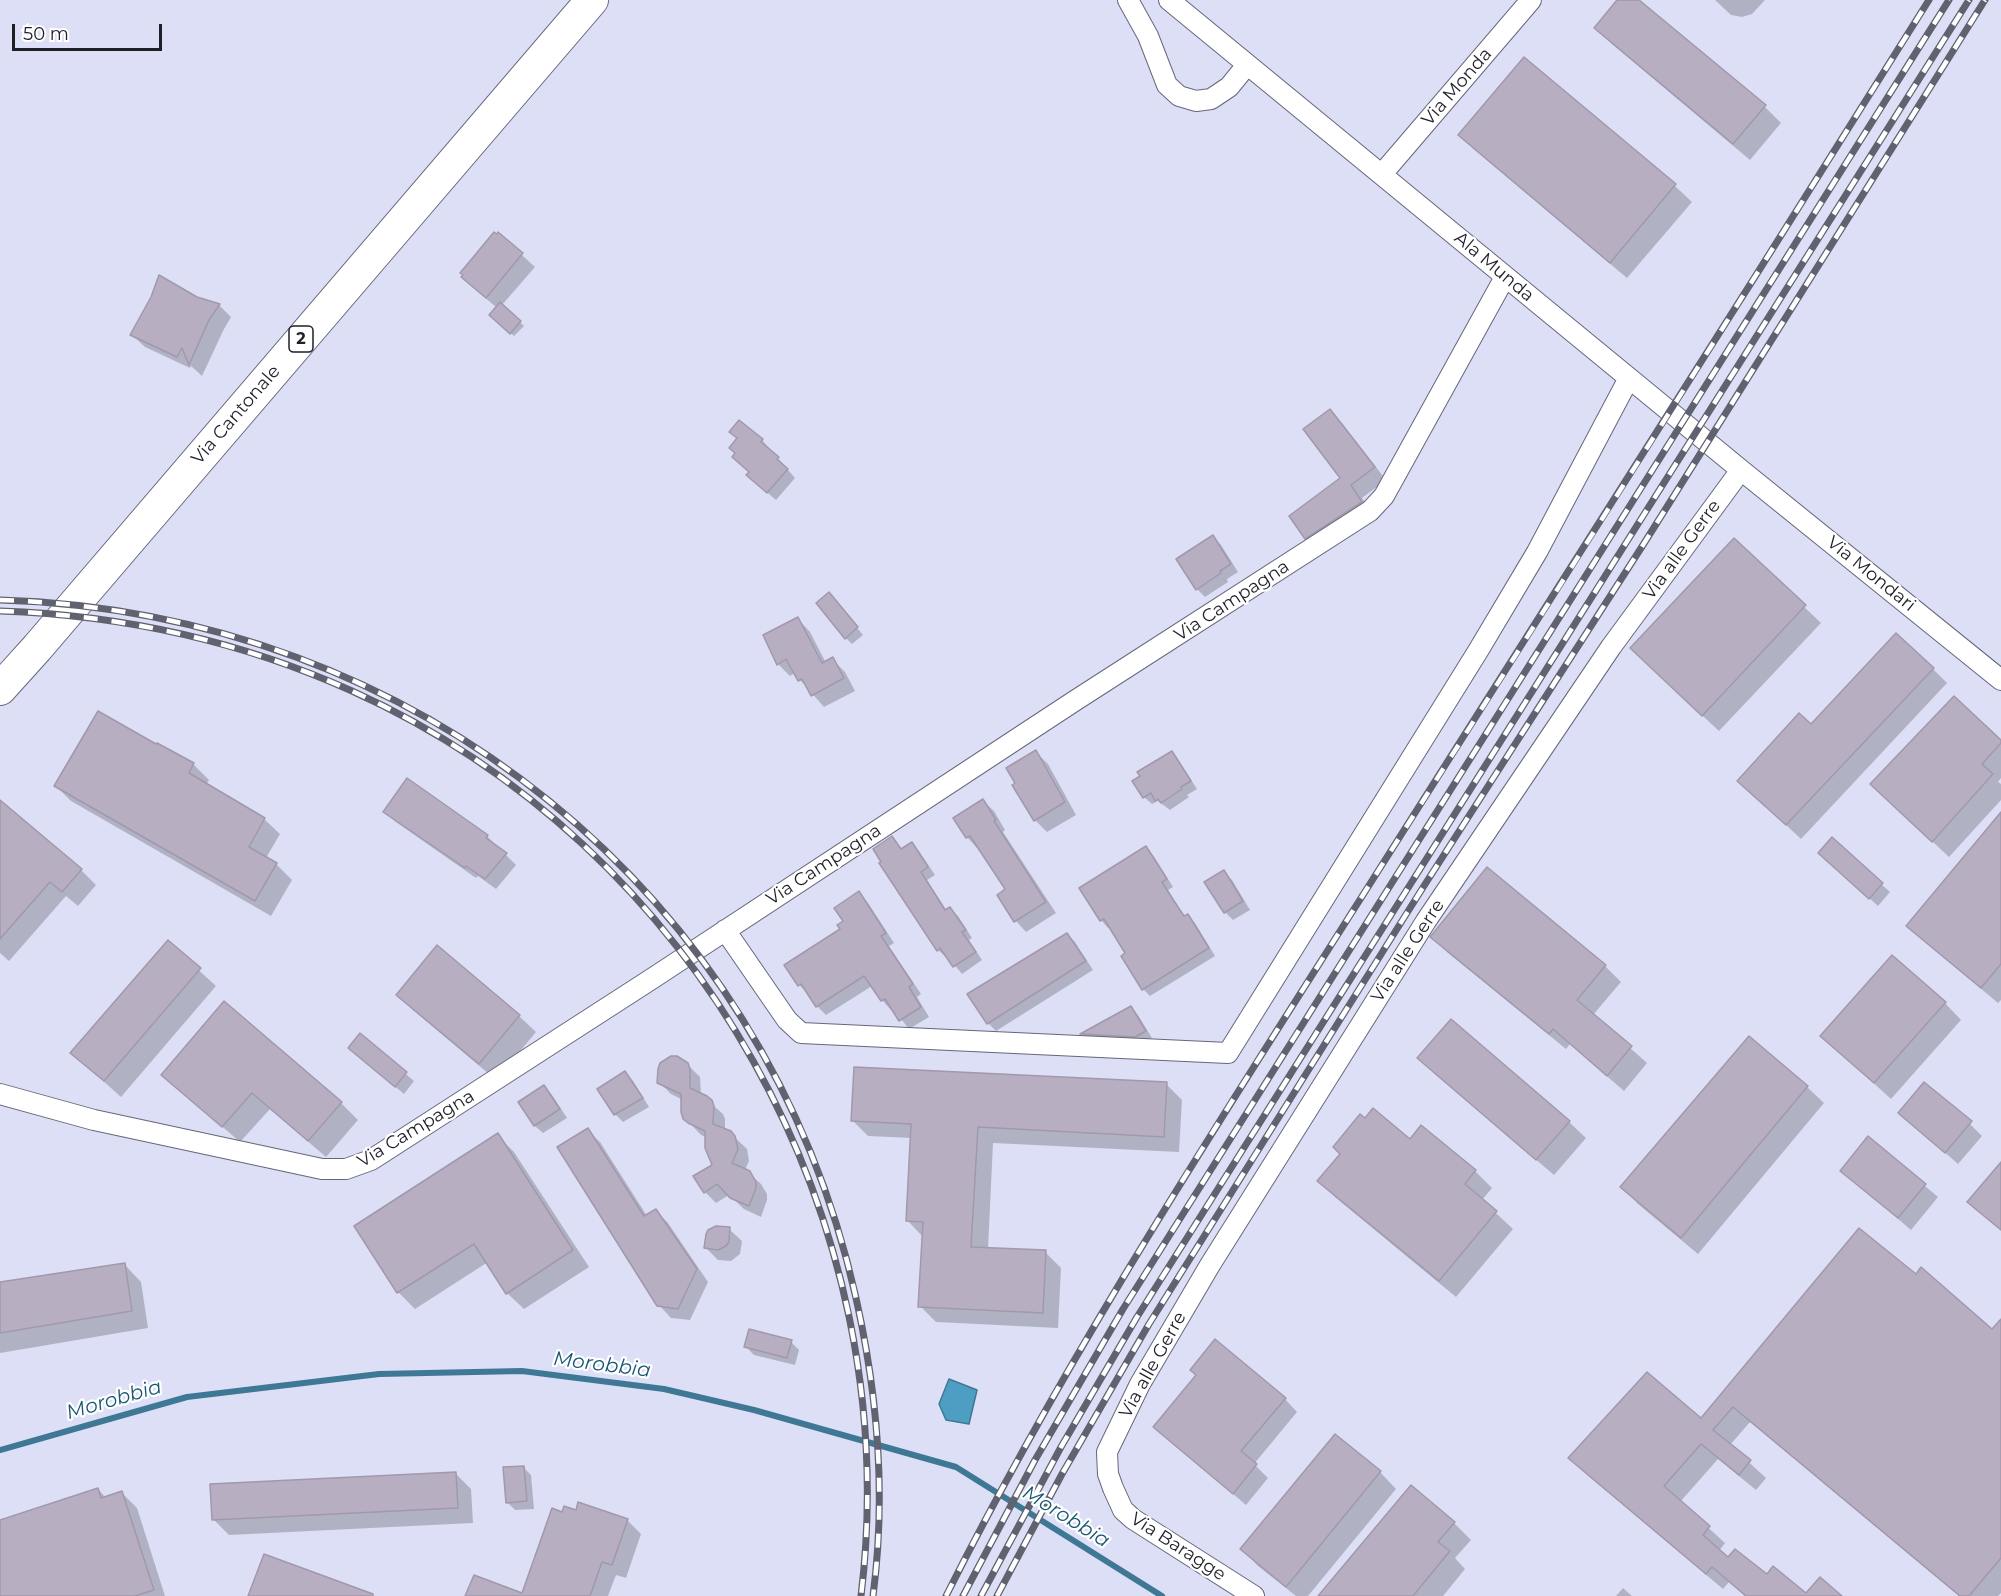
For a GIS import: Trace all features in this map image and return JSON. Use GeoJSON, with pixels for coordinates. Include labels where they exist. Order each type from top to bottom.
{"type":"FeatureCollection","features":[{"type":"Feature","properties":{"kind":"main road","name":"Via Cantonale"},"geometry":{"type":"LineString","coordinates":[[0,688],[37,648],[591,1]]}},
{"type":"Feature","properties":{"kind":"street"},"geometry":{"type":"LineString","coordinates":[[1128,0],[1148,36],[1167,85],[1179,96],[1196,101],[1211,99],[1229,87],[1247,65]]}},
{"type":"Feature","properties":{"kind":"street","name":"Ala Munda"},"geometry":{"type":"LineString","coordinates":[[1169,0],[1741,470]]}},
{"type":"Feature","properties":{"kind":"street","name":"Via Monda"},"geometry":{"type":"LineString","coordinates":[[1382,174],[1532,0]]}},
{"type":"Feature","properties":{"kind":"street","name":"Via Campagna"},"geometry":{"type":"LineString","coordinates":[[0,1094],[94,1120],[322,1169],[346,1169],[371,1160],[1370,511],[1384,496],[1505,277]]}},
{"type":"Feature","properties":{"kind":"street"},"geometry":{"type":"LineString","coordinates":[[725,930],[787,1020],[801,1033],[1228,1053],[1537,552],[1629,378]]}},
{"type":"Feature","properties":{"kind":"street","name":"Via Mondari"},"geometry":{"type":"LineString","coordinates":[[1741,470],[2001,680]]}},
{"type":"Feature","properties":{"kind":"street","name":"Via alle Gerre"},"geometry":{"type":"LineString","coordinates":[[1107,1452],[1140,1384],[1210,1265],[1426,921],[1611,647],[1741,470]]}},
{"type":"Feature","properties":{"kind":"street","name":"Via Baragge"},"geometry":{"type":"LineString","coordinates":[[1107,1452],[1108,1474],[1123,1510],[1155,1534],[1254,1596]]}},
{"type":"Feature","properties":{"kind":"water"},"geometry":{"type":"Polygon","coordinates":[[[949,1379],[977,1390],[969,1424],[946,1420],[939,1404],[949,1379]]]}},
{"type":"Feature","properties":{"kind":"building"},"geometry":{"type":"Polygon","coordinates":[[[1617,0],[1639,0],[1766,105],[1733,144],[1594,28],[1617,0]]]}},
{"type":"Feature","properties":{"kind":"building"},"geometry":{"type":"Polygon","coordinates":[[[1524,57],[1676,184],[1610,263],[1458,135],[1524,57]]]}},
{"type":"Feature","properties":{"kind":"building"},"geometry":{"type":"Polygon","coordinates":[[[494,232],[497,234],[498,232],[523,253],[486,298],[461,277],[463,275],[460,273],[494,232]]]}},
{"type":"Feature","properties":{"kind":"building"},"geometry":{"type":"Polygon","coordinates":[[[159,275],[197,297],[220,304],[209,320],[189,365],[182,348],[177,357],[130,335],[151,297],[159,275]]]}},
{"type":"Feature","properties":{"kind":"building"},"geometry":{"type":"Polygon","coordinates":[[[500,302],[521,321],[510,334],[489,315],[500,302]]]}},
{"type":"Feature","properties":{"kind":"building"},"geometry":{"type":"Polygon","coordinates":[[[1330,409],[1375,467],[1351,485],[1362,502],[1305,539],[1289,516],[1340,478],[1303,429],[1330,409]]]}},
{"type":"Feature","properties":{"kind":"building"},"geometry":{"type":"Polygon","coordinates":[[[739,420],[763,439],[761,442],[779,457],[777,459],[788,469],[767,493],[746,475],[749,472],[732,457],[735,453],[729,448],[737,438],[729,432],[739,420]]]}},
{"type":"Feature","properties":{"kind":"building"},"geometry":{"type":"Polygon","coordinates":[[[1213,535],[1231,564],[1196,590],[1176,559],[1213,535]]]}},
{"type":"Feature","properties":{"kind":"building"},"geometry":{"type":"Polygon","coordinates":[[[1734,538],[1806,605],[1702,716],[1630,648],[1734,538]]]}},
{"type":"Feature","properties":{"kind":"building"},"geometry":{"type":"Polygon","coordinates":[[[829,592],[858,627],[845,639],[816,603],[829,592]]]}},
{"type":"Feature","properties":{"kind":"building"},"geometry":{"type":"Polygon","coordinates":[[[798,617],[822,663],[833,657],[844,678],[811,696],[802,679],[798,681],[786,659],[777,665],[763,635],[798,617]]]}},
{"type":"Feature","properties":{"kind":"building"},"geometry":{"type":"Polygon","coordinates":[[[1896,633],[1934,668],[1786,825],[1737,781],[1799,713],[1811,724],[1896,633]]]}},
{"type":"Feature","properties":{"kind":"building"},"geometry":{"type":"Polygon","coordinates":[[[1954,696],[2001,740],[2001,743],[1982,764],[1993,774],[1932,842],[1870,784],[1954,696]]]}},
{"type":"Feature","properties":{"kind":"building"},"geometry":{"type":"Polygon","coordinates":[[[98,711],[194,763],[189,773],[265,818],[249,847],[277,863],[255,901],[54,786],[98,711]]]}},
{"type":"Feature","properties":{"kind":"building"},"geometry":{"type":"Polygon","coordinates":[[[1036,750],[1065,802],[1034,821],[1012,785],[1015,783],[1006,768],[1036,750]]]}},
{"type":"Feature","properties":{"kind":"building"},"geometry":{"type":"Polygon","coordinates":[[[1172,751],[1191,781],[1161,803],[1158,799],[1155,801],[1151,793],[1143,798],[1132,781],[1140,776],[1137,772],[1172,751]]]}},
{"type":"Feature","properties":{"kind":"building"},"geometry":{"type":"Polygon","coordinates":[[[407,778],[488,835],[486,838],[507,853],[485,879],[383,812],[407,778]]]}},
{"type":"Feature","properties":{"kind":"building"},"geometry":{"type":"Polygon","coordinates":[[[983,799],[996,820],[994,821],[1046,902],[1014,922],[997,895],[1005,889],[970,836],[966,838],[953,818],[983,799]]]}},
{"type":"Feature","properties":{"kind":"building"},"geometry":{"type":"Polygon","coordinates":[[[0,800],[82,869],[62,892],[50,882],[0,939],[0,800]]]}},
{"type":"Feature","properties":{"kind":"building"},"geometry":{"type":"Polygon","coordinates":[[[2001,812],[2001,964],[1981,988],[1906,926],[2001,812]]]}},
{"type":"Feature","properties":{"kind":"building"},"geometry":{"type":"Polygon","coordinates":[[[892,836],[901,849],[912,842],[928,867],[921,872],[945,910],[950,907],[966,930],[962,932],[976,952],[953,967],[940,948],[937,951],[879,863],[881,862],[873,849],[892,836]]]}},
{"type":"Feature","properties":{"kind":"building"},"geometry":{"type":"Polygon","coordinates":[[[1832,837],[1883,883],[1869,899],[1818,853],[1832,837]]]}},
{"type":"Feature","properties":{"kind":"building"},"geometry":{"type":"Polygon","coordinates":[[[1146,846],[1167,879],[1162,882],[1184,916],[1188,914],[1209,948],[1142,990],[1121,956],[1125,953],[1104,919],[1100,921],[1079,888],[1146,846]]]}},
{"type":"Feature","properties":{"kind":"building"},"geometry":{"type":"Polygon","coordinates":[[[1487,867],[1606,965],[1577,1000],[1632,1046],[1607,1076],[1553,1029],[1549,1034],[1430,937],[1487,867]]]}},
{"type":"Feature","properties":{"kind":"building"},"geometry":{"type":"Polygon","coordinates":[[[1224,870],[1243,901],[1224,913],[1204,882],[1224,870]]]}},
{"type":"Feature","properties":{"kind":"building"},"geometry":{"type":"Polygon","coordinates":[[[859,891],[886,933],[881,936],[913,984],[909,987],[921,1007],[899,1021],[885,999],[881,1001],[864,976],[816,1007],[801,984],[798,986],[784,965],[840,929],[837,925],[843,921],[834,908],[859,891]]]}},
{"type":"Feature","properties":{"kind":"building"},"geometry":{"type":"Polygon","coordinates":[[[1067,933],[1086,961],[987,1024],[967,994],[1067,933]]]}},
{"type":"Feature","properties":{"kind":"building"},"geometry":{"type":"Polygon","coordinates":[[[168,940],[201,968],[104,1081],[70,1053],[168,940]]]}},
{"type":"Feature","properties":{"kind":"building"},"geometry":{"type":"Polygon","coordinates":[[[437,945],[520,1015],[479,1064],[396,995],[437,945]]]}},
{"type":"Feature","properties":{"kind":"building"},"geometry":{"type":"Polygon","coordinates":[[[1892,955],[1946,1002],[1874,1083],[1820,1036],[1892,955]]]}},
{"type":"Feature","properties":{"kind":"building"},"geometry":{"type":"Polygon","coordinates":[[[224,1001],[342,1102],[308,1141],[252,1093],[222,1127],[161,1075],[224,1001]]]}},
{"type":"Feature","properties":{"kind":"building"},"geometry":{"type":"Polygon","coordinates":[[[1131,1006],[1146,1031],[1135,1037],[1080,1034],[1131,1006]]]}},
{"type":"Feature","properties":{"kind":"building"},"geometry":{"type":"Polygon","coordinates":[[[1451,1019],[1570,1121],[1536,1160],[1417,1058],[1451,1019]]]}},
{"type":"Feature","properties":{"kind":"building"},"geometry":{"type":"Polygon","coordinates":[[[360,1033],[407,1072],[395,1087],[348,1048],[360,1033]]]}},
{"type":"Feature","properties":{"kind":"building"},"geometry":{"type":"Polygon","coordinates":[[[1749,1036],[1808,1086],[1681,1238],[1620,1187],[1749,1036]]]}},
{"type":"Feature","properties":{"kind":"building"},"geometry":{"type":"Polygon","coordinates":[[[671,1056],[677,1056],[688,1063],[690,1088],[712,1100],[713,1124],[731,1131],[735,1136],[738,1149],[732,1163],[750,1171],[756,1182],[749,1206],[730,1198],[717,1184],[704,1193],[693,1176],[712,1165],[705,1148],[705,1131],[683,1119],[681,1094],[657,1083],[660,1063],[671,1056]]]}},
{"type":"Feature","properties":{"kind":"building"},"geometry":{"type":"Polygon","coordinates":[[[854,1067],[1167,1082],[1164,1137],[978,1127],[971,1247],[1046,1250],[1043,1313],[918,1307],[923,1222],[906,1221],[911,1124],[851,1121],[854,1067]]]}},
{"type":"Feature","properties":{"kind":"building"},"geometry":{"type":"Polygon","coordinates":[[[625,1071],[643,1098],[614,1115],[597,1089],[625,1071]]]}},
{"type":"Feature","properties":{"kind":"building"},"geometry":{"type":"Polygon","coordinates":[[[1924,1082],[1972,1121],[1945,1153],[1898,1113],[1924,1082]]]}},
{"type":"Feature","properties":{"kind":"building"},"geometry":{"type":"Polygon","coordinates":[[[544,1085],[560,1109],[534,1126],[518,1102],[544,1085]]]}},
{"type":"Feature","properties":{"kind":"building"},"geometry":{"type":"Polygon","coordinates":[[[1373,1108],[1410,1139],[1421,1125],[1476,1170],[1465,1184],[1497,1211],[1439,1281],[1317,1181],[1340,1154],[1333,1147],[1360,1114],[1365,1118],[1373,1108]]]}},
{"type":"Feature","properties":{"kind":"building"},"geometry":{"type":"Polygon","coordinates":[[[588,1128],[644,1216],[656,1209],[697,1269],[678,1309],[657,1306],[557,1147],[588,1128]]]}},
{"type":"Feature","properties":{"kind":"building"},"geometry":{"type":"Polygon","coordinates":[[[498,1133],[573,1250],[506,1294],[474,1244],[397,1293],[354,1226],[498,1133]]]}},
{"type":"Feature","properties":{"kind":"building"},"geometry":{"type":"Polygon","coordinates":[[[1868,1136],[1926,1184],[1898,1218],[1840,1171],[1868,1136]]]}},
{"type":"Feature","properties":{"kind":"building"},"geometry":{"type":"Polygon","coordinates":[[[2001,1162],[2001,1230],[1967,1202],[2001,1162]]]}},
{"type":"Feature","properties":{"kind":"building"},"geometry":{"type":"Polygon","coordinates":[[[716,1226],[730,1227],[729,1242],[718,1250],[704,1248],[708,1230],[716,1226]]]}},
{"type":"Feature","properties":{"kind":"building"},"geometry":{"type":"Polygon","coordinates":[[[1859,1228],[1916,1274],[1921,1267],[1992,1329],[2001,1319],[2001,1558],[1969,1596],[1960,1596],[1733,1407],[1713,1430],[1751,1460],[1739,1475],[1701,1444],[1664,1486],[1710,1526],[1703,1535],[1728,1557],[1735,1549],[1767,1574],[1773,1566],[1806,1593],[1820,1577],[1842,1596],[1746,1596],[1712,1567],[1706,1574],[1568,1458],[1647,1372],[1701,1418],[1859,1228]]]}},
{"type":"Feature","properties":{"kind":"building"},"geometry":{"type":"Polygon","coordinates":[[[125,1263],[132,1311],[0,1333],[0,1282],[125,1263]]]}},
{"type":"Feature","properties":{"kind":"building"},"geometry":{"type":"Polygon","coordinates":[[[749,1329],[792,1340],[787,1358],[744,1347],[749,1329]]]}},
{"type":"Feature","properties":{"kind":"building"},"geometry":{"type":"Polygon","coordinates":[[[1215,1339],[1286,1398],[1241,1451],[1257,1464],[1233,1494],[1153,1427],[1196,1375],[1190,1370],[1215,1339]]]}},
{"type":"Feature","properties":{"kind":"building"},"geometry":{"type":"Polygon","coordinates":[[[1335,1434],[1381,1471],[1286,1587],[1240,1549],[1335,1434]]]}},
{"type":"Feature","properties":{"kind":"building"},"geometry":{"type":"Polygon","coordinates":[[[524,1466],[527,1501],[506,1503],[503,1467],[524,1466]]]}},
{"type":"Feature","properties":{"kind":"building"},"geometry":{"type":"Polygon","coordinates":[[[456,1472],[458,1508],[212,1520],[210,1484],[456,1472]]]}},
{"type":"Feature","properties":{"kind":"building"},"geometry":{"type":"Polygon","coordinates":[[[1411,1485],[1455,1522],[1438,1542],[1450,1551],[1413,1596],[1318,1596],[1411,1485]]]}},
{"type":"Feature","properties":{"kind":"building"},"geometry":{"type":"Polygon","coordinates":[[[98,1488],[101,1498],[122,1491],[154,1590],[135,1596],[0,1596],[0,1520],[98,1488]]]}},
{"type":"Feature","properties":{"kind":"building"},"geometry":{"type":"Polygon","coordinates":[[[578,1502],[628,1519],[612,1565],[602,1562],[590,1596],[465,1596],[474,1575],[522,1593],[552,1508],[562,1512],[564,1506],[576,1510],[578,1502]]]}},
{"type":"Feature","properties":{"kind":"building"},"geometry":{"type":"Polygon","coordinates":[[[264,1554],[373,1594],[373,1596],[248,1596],[264,1554]]]}},
{"type":"Feature","properties":{"kind":"waterway","name":"Morobbia"},"geometry":{"type":"LineString","coordinates":[[0,1450],[187,1397],[379,1374],[522,1371],[664,1389],[754,1410],[956,1467],[1162,1596]]}},
{"type":"Feature","properties":{"kind":"railway"},"geometry":{"type":"LineString","coordinates":[[946,1596],[1046,1409],[1154,1227],[1929,0]]}},
{"type":"Feature","properties":{"kind":"railway"},"geometry":{"type":"LineString","coordinates":[[963,1596],[1035,1460],[1123,1309],[1949,0]]}},
{"type":"Feature","properties":{"kind":"railway"},"geometry":{"type":"LineString","coordinates":[[981,1596],[1061,1447],[1137,1317],[1969,0]]}},
{"type":"Feature","properties":{"kind":"railway"},"geometry":{"type":"LineString","coordinates":[[997,1596],[1062,1474],[1149,1324],[1985,0]]}},
{"type":"Feature","properties":{"kind":"railway"},"geometry":{"type":"LineString","coordinates":[[0,600],[152,617],[296,657],[429,719],[550,801],[655,902],[742,1019],[810,1152],[856,1298],[870,1372],[878,1447],[879,1521],[873,1596]]}},
{"type":"Feature","properties":{"kind":"railway"},"geometry":{"type":"LineString","coordinates":[[0,611],[90,618],[180,634],[267,658],[352,691],[475,759],[584,845],[677,947],[753,1061],[811,1186],[849,1318],[866,1456],[861,1596]]}}]}
